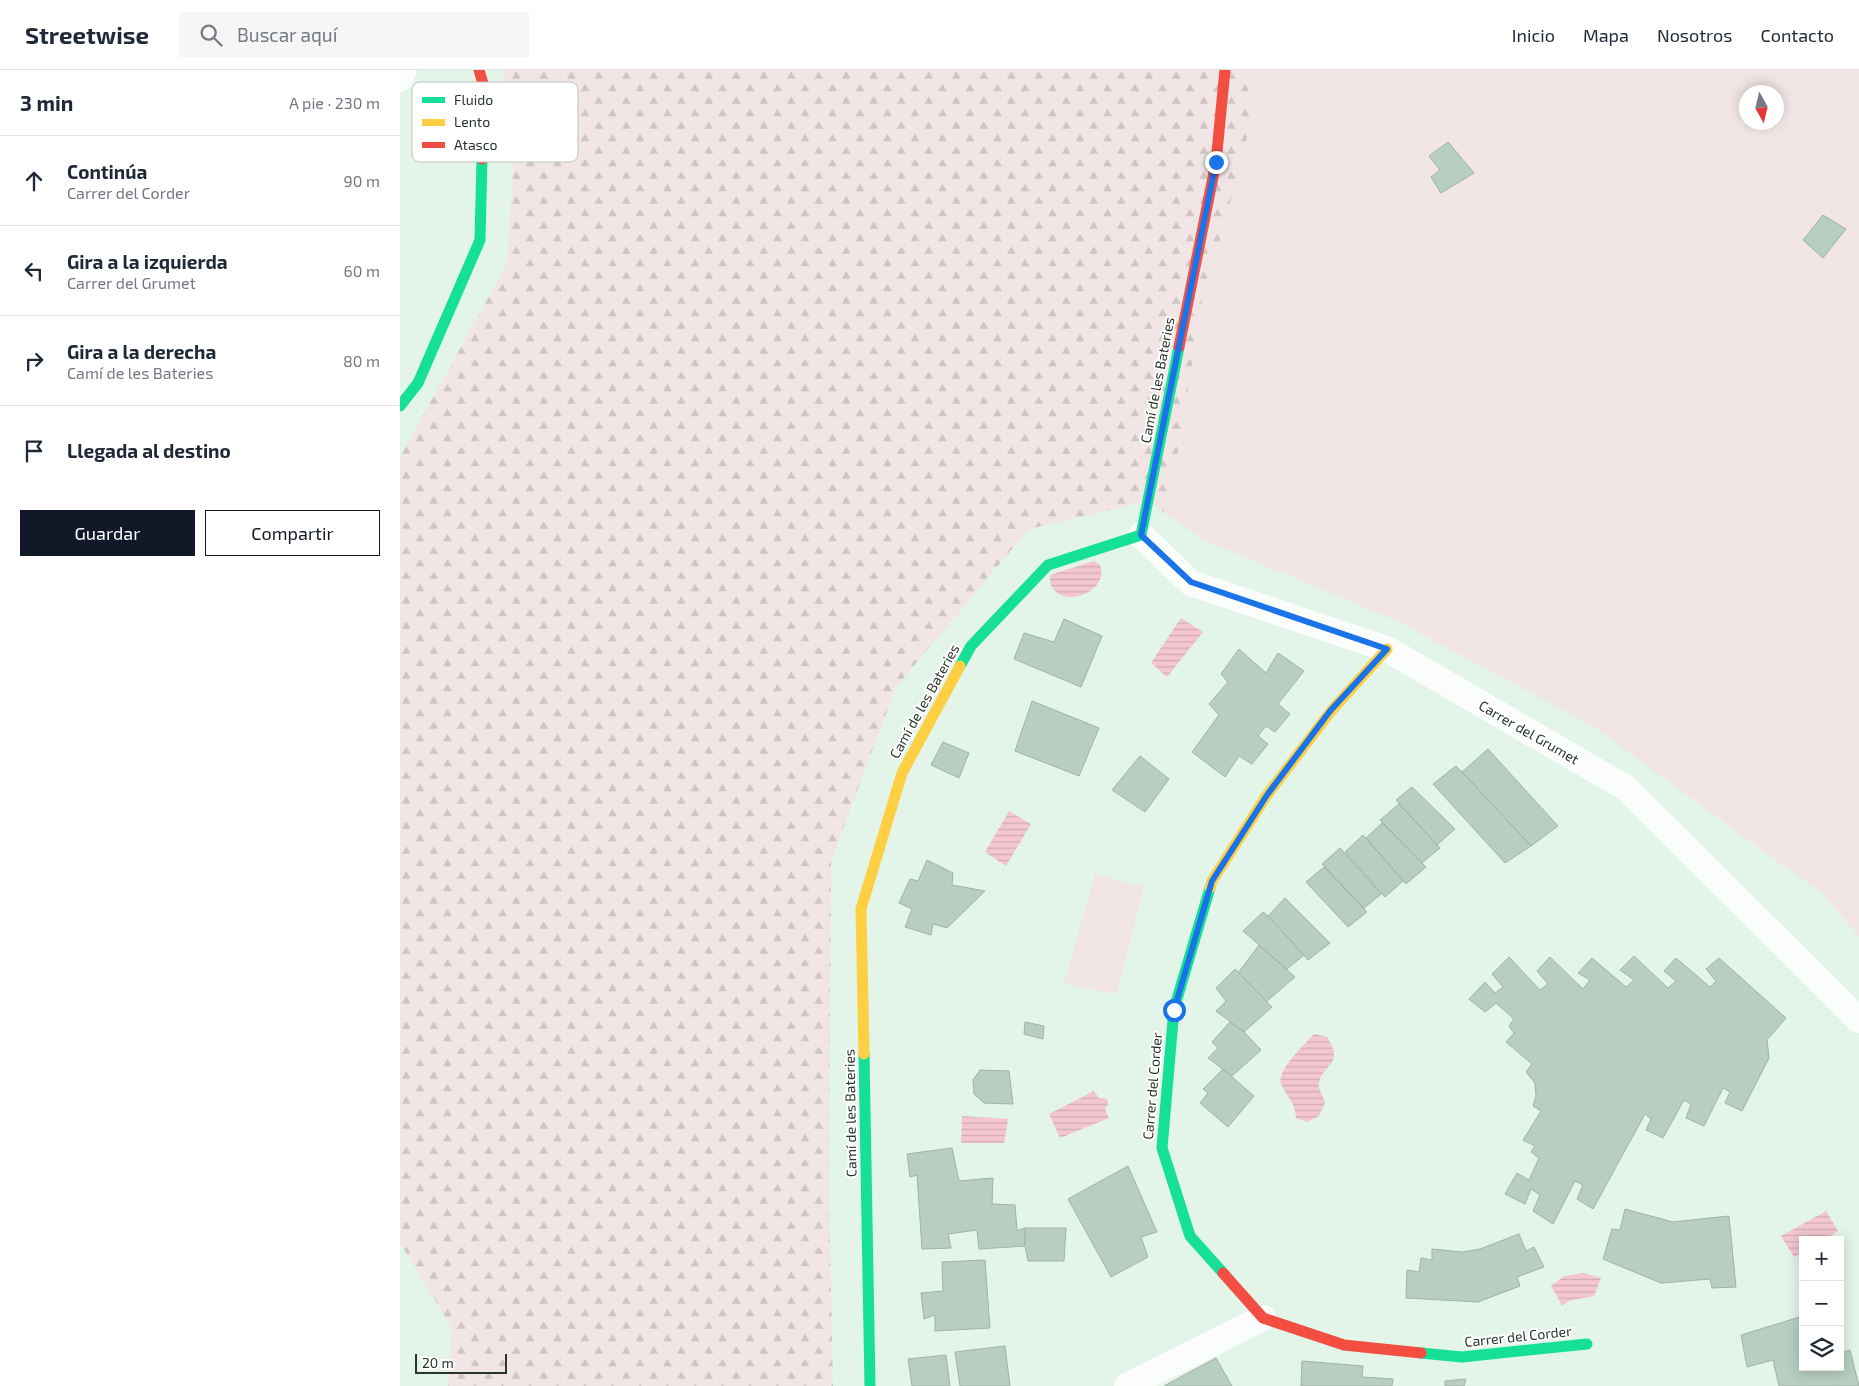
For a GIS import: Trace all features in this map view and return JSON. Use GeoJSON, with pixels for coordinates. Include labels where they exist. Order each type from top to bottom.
{"type":"FeatureCollection","features":[{"type":"Feature","properties":{"kind":"street"},"geometry":{"type":"LineString","coordinates":[[400,79],[404,70]]}},
{"type":"Feature","properties":{"kind":"street"},"geometry":{"type":"LineString","coordinates":[[479,70],[483,82]]}},
{"type":"Feature","properties":{"kind":"street","name":"Camí de les Bateries"},"geometry":{"type":"LineString","coordinates":[[870,1386],[861,909],[902,773],[971,646],[1048,565],[1141,535],[1216,162],[1225,70]]}},
{"type":"Feature","properties":{"kind":"street"},"geometry":{"type":"LineString","coordinates":[[400,406],[418,383],[480,240],[482,162]]}},
{"type":"Feature","properties":{"kind":"street","name":"Carrer del Grumet"},"geometry":{"type":"LineString","coordinates":[[1141,535],[1191,582],[1387,649],[1626,788],[1859,1020]]}},
{"type":"Feature","properties":{"kind":"street","name":"Carrer del Corder"},"geometry":{"type":"LineString","coordinates":[[1387,649],[1330,711],[1278,780],[1212,881],[1174,1010],[1162,1148],[1190,1236],[1263,1318],[1344,1345],[1462,1357],[1587,1344]]}},
{"type":"Feature","properties":{"kind":"street"},"geometry":{"type":"LineString","coordinates":[[1127,1386],[1263,1318]]}},
{"type":"Feature","properties":{"kind":"green space"},"geometry":{"type":"Polygon","coordinates":[[[503,70],[1248,70],[1250,127],[1222,233],[1205,283],[1177,458],[1165,513],[1148,501],[1029,529],[896,687],[831,861],[829,1191],[833,1386],[448,1386],[452,1328],[400,1243],[400,457],[507,264],[514,162],[578,162],[578,82],[505,82],[503,70]]]}},
{"type":"Feature","properties":{"kind":"green space"},"geometry":{"type":"Polygon","coordinates":[[[1248,70],[1859,70],[1859,937],[1825,896],[1591,725],[1397,621],[1204,540],[1165,513],[1177,458],[1205,283],[1222,233],[1250,127],[1248,70]]]}},
{"type":"Feature","properties":{"kind":"green space"},"geometry":{"type":"Polygon","coordinates":[[[1095,874],[1144,887],[1117,994],[1064,984],[1095,874]]]}},
{"type":"Feature","properties":{"kind":"shaded area"},"geometry":{"type":"Polygon","coordinates":[[[1094,561],[1100,565],[1101,577],[1093,589],[1079,596],[1071,597],[1057,593],[1051,586],[1050,575],[1094,561]]]}},
{"type":"Feature","properties":{"kind":"shaded area"},"geometry":{"type":"Polygon","coordinates":[[[1181,618],[1203,632],[1167,677],[1151,663],[1181,618]]]}},
{"type":"Feature","properties":{"kind":"shaded area"},"geometry":{"type":"Polygon","coordinates":[[[1009,811],[1031,824],[1006,866],[985,852],[1009,811]]]}},
{"type":"Feature","properties":{"kind":"shaded area"},"geometry":{"type":"Polygon","coordinates":[[[1314,1034],[1327,1037],[1334,1054],[1333,1060],[1320,1080],[1319,1088],[1325,1103],[1319,1116],[1307,1122],[1296,1118],[1293,1105],[1282,1086],[1281,1080],[1286,1066],[1314,1034]]]}},
{"type":"Feature","properties":{"kind":"shaded area"},"geometry":{"type":"Polygon","coordinates":[[[1094,1091],[1099,1098],[1107,1099],[1108,1104],[1105,1109],[1109,1118],[1060,1138],[1049,1114],[1094,1091]]]}},
{"type":"Feature","properties":{"kind":"shaded area"},"geometry":{"type":"Polygon","coordinates":[[[962,1116],[1008,1119],[1004,1143],[961,1143],[962,1116]]]}},
{"type":"Feature","properties":{"kind":"shaded area"},"geometry":{"type":"Polygon","coordinates":[[[1826,1211],[1838,1231],[1830,1236],[1799,1236],[1799,1254],[1794,1257],[1781,1236],[1826,1211]]]}},
{"type":"Feature","properties":{"kind":"shaded area"},"geometry":{"type":"Polygon","coordinates":[[[1584,1273],[1601,1278],[1594,1296],[1572,1300],[1562,1305],[1551,1286],[1564,1276],[1584,1273]]]}},
{"type":"Feature","properties":{"kind":"building"},"geometry":{"type":"Polygon","coordinates":[[[1448,142],[1474,173],[1441,193],[1431,177],[1440,170],[1429,156],[1448,142]]]}},
{"type":"Feature","properties":{"kind":"building"},"geometry":{"type":"Polygon","coordinates":[[[1823,215],[1846,229],[1823,258],[1803,240],[1823,215]]]}},
{"type":"Feature","properties":{"kind":"building"},"geometry":{"type":"Polygon","coordinates":[[[1064,619],[1102,636],[1081,687],[1014,659],[1024,633],[1054,642],[1064,619]]]}},
{"type":"Feature","properties":{"kind":"building"},"geometry":{"type":"Polygon","coordinates":[[[1239,649],[1266,673],[1278,653],[1304,671],[1278,704],[1290,714],[1275,732],[1266,726],[1258,736],[1268,744],[1252,764],[1239,756],[1225,777],[1192,752],[1219,715],[1209,704],[1228,682],[1221,674],[1239,649]]]}},
{"type":"Feature","properties":{"kind":"building"},"geometry":{"type":"Polygon","coordinates":[[[1032,701],[1099,728],[1079,776],[1015,751],[1032,701]]]}},
{"type":"Feature","properties":{"kind":"building"},"geometry":{"type":"Polygon","coordinates":[[[943,742],[969,753],[959,778],[931,765],[943,742]]]}},
{"type":"Feature","properties":{"kind":"building"},"geometry":{"type":"Polygon","coordinates":[[[1488,749],[1558,826],[1531,846],[1462,772],[1488,749]]]}},
{"type":"Feature","properties":{"kind":"building"},"geometry":{"type":"Polygon","coordinates":[[[1140,756],[1169,779],[1145,812],[1112,790],[1140,756]]]}},
{"type":"Feature","properties":{"kind":"building"},"geometry":{"type":"Polygon","coordinates":[[[1456,766],[1531,846],[1505,863],[1433,784],[1456,766]]]}},
{"type":"Feature","properties":{"kind":"building"},"geometry":{"type":"Polygon","coordinates":[[[1412,787],[1455,829],[1437,845],[1396,800],[1412,787]]]}},
{"type":"Feature","properties":{"kind":"building"},"geometry":{"type":"Polygon","coordinates":[[[1399,804],[1440,848],[1422,863],[1380,820],[1399,804]]]}},
{"type":"Feature","properties":{"kind":"building"},"geometry":{"type":"Polygon","coordinates":[[[1382,823],[1426,867],[1406,884],[1366,838],[1382,823]]]}},
{"type":"Feature","properties":{"kind":"building"},"geometry":{"type":"Polygon","coordinates":[[[1363,835],[1403,881],[1385,897],[1345,852],[1363,835]]]}},
{"type":"Feature","properties":{"kind":"building"},"geometry":{"type":"Polygon","coordinates":[[[1340,848],[1381,894],[1364,908],[1322,864],[1340,848]]]}},
{"type":"Feature","properties":{"kind":"building"},"geometry":{"type":"Polygon","coordinates":[[[927,860],[953,873],[952,885],[985,891],[947,928],[933,924],[931,935],[905,927],[912,909],[899,903],[910,879],[918,881],[927,860]]]}},
{"type":"Feature","properties":{"kind":"building"},"geometry":{"type":"Polygon","coordinates":[[[1324,867],[1367,912],[1348,927],[1306,882],[1324,867]]]}},
{"type":"Feature","properties":{"kind":"building"},"geometry":{"type":"Polygon","coordinates":[[[1285,898],[1330,943],[1308,960],[1268,916],[1285,898]]]}},
{"type":"Feature","properties":{"kind":"building"},"geometry":{"type":"Polygon","coordinates":[[[1263,912],[1304,955],[1287,969],[1243,931],[1263,912]]]}},
{"type":"Feature","properties":{"kind":"building"},"geometry":{"type":"Polygon","coordinates":[[[1259,945],[1295,977],[1266,1002],[1238,973],[1259,945]]]}},
{"type":"Feature","properties":{"kind":"building"},"geometry":{"type":"Polygon","coordinates":[[[1634,956],[1668,988],[1676,981],[1664,971],[1676,958],[1710,987],[1716,981],[1706,969],[1719,958],[1786,1018],[1767,1040],[1769,1058],[1742,1111],[1725,1103],[1730,1092],[1723,1088],[1704,1126],[1686,1118],[1691,1104],[1684,1100],[1663,1138],[1646,1130],[1651,1119],[1645,1114],[1593,1209],[1577,1199],[1583,1185],[1575,1181],[1553,1224],[1533,1211],[1540,1195],[1531,1189],[1525,1204],[1505,1194],[1517,1173],[1529,1180],[1539,1158],[1531,1152],[1535,1146],[1523,1140],[1541,1111],[1533,1106],[1536,1096],[1535,1083],[1526,1072],[1532,1064],[1506,1042],[1514,1033],[1509,1026],[1514,1019],[1496,1003],[1485,1012],[1469,999],[1485,982],[1495,993],[1503,987],[1492,974],[1509,957],[1540,990],[1548,984],[1537,971],[1550,957],[1583,989],[1590,980],[1578,973],[1592,958],[1626,987],[1634,980],[1620,970],[1634,956]]]}},
{"type":"Feature","properties":{"kind":"building"},"geometry":{"type":"Polygon","coordinates":[[[1235,969],[1272,1007],[1244,1032],[1216,1011],[1226,1001],[1216,988],[1235,969]]]}},
{"type":"Feature","properties":{"kind":"building"},"geometry":{"type":"Polygon","coordinates":[[[1025,1022],[1044,1026],[1043,1039],[1024,1034],[1025,1022]]]}},
{"type":"Feature","properties":{"kind":"building"},"geometry":{"type":"Polygon","coordinates":[[[1230,1022],[1244,1032],[1261,1050],[1232,1076],[1208,1058],[1218,1048],[1212,1042],[1230,1022]]]}},
{"type":"Feature","properties":{"kind":"building"},"geometry":{"type":"Polygon","coordinates":[[[1223,1069],[1254,1096],[1228,1127],[1200,1103],[1208,1093],[1203,1089],[1223,1069]]]}},
{"type":"Feature","properties":{"kind":"building"},"geometry":{"type":"Polygon","coordinates":[[[980,1070],[1009,1071],[1013,1104],[984,1103],[974,1094],[973,1080],[980,1070]]]}},
{"type":"Feature","properties":{"kind":"building"},"geometry":{"type":"Polygon","coordinates":[[[952,1148],[959,1181],[993,1178],[992,1204],[1015,1205],[1017,1231],[1025,1228],[1025,1246],[979,1249],[977,1230],[948,1234],[951,1248],[922,1249],[917,1175],[910,1177],[907,1154],[952,1148]]]}},
{"type":"Feature","properties":{"kind":"building"},"geometry":{"type":"Polygon","coordinates":[[[1128,1166],[1157,1232],[1141,1237],[1148,1257],[1111,1277],[1068,1199],[1128,1166]]]}},
{"type":"Feature","properties":{"kind":"building"},"geometry":{"type":"Polygon","coordinates":[[[1625,1209],[1673,1222],[1729,1216],[1736,1287],[1712,1288],[1710,1279],[1661,1283],[1603,1259],[1612,1229],[1620,1230],[1625,1209]]]}},
{"type":"Feature","properties":{"kind":"building"},"geometry":{"type":"Polygon","coordinates":[[[1025,1228],[1066,1228],[1064,1261],[1028,1261],[1025,1246],[1025,1228]]]}},
{"type":"Feature","properties":{"kind":"building"},"geometry":{"type":"Polygon","coordinates":[[[1519,1234],[1526,1251],[1534,1247],[1544,1267],[1517,1277],[1520,1286],[1478,1302],[1406,1298],[1407,1270],[1419,1272],[1421,1258],[1432,1260],[1432,1249],[1463,1252],[1480,1249],[1519,1234]]]}},
{"type":"Feature","properties":{"kind":"building"},"geometry":{"type":"Polygon","coordinates":[[[985,1260],[990,1328],[935,1331],[935,1315],[924,1319],[921,1293],[943,1291],[942,1262],[985,1260]]]}},
{"type":"Feature","properties":{"kind":"building"},"geometry":{"type":"Polygon","coordinates":[[[1799,1317],[1799,1371],[1844,1371],[1844,1352],[1850,1350],[1859,1386],[1779,1386],[1773,1360],[1747,1367],[1741,1335],[1799,1317]]]}},
{"type":"Feature","properties":{"kind":"building"},"geometry":{"type":"Polygon","coordinates":[[[1005,1346],[1010,1386],[960,1386],[955,1352],[1005,1346]]]}},
{"type":"Feature","properties":{"kind":"building"},"geometry":{"type":"Polygon","coordinates":[[[946,1355],[950,1386],[912,1386],[908,1359],[946,1355]]]}},
{"type":"Feature","properties":{"kind":"building"},"geometry":{"type":"Polygon","coordinates":[[[1216,1358],[1232,1386],[1164,1386],[1216,1358]]]}},
{"type":"Feature","properties":{"kind":"building"},"geometry":{"type":"Polygon","coordinates":[[[1302,1361],[1363,1366],[1362,1377],[1393,1379],[1392,1386],[1301,1386],[1302,1361]]]}},
{"type":"Feature","properties":{"kind":"building"},"geometry":{"type":"Polygon","coordinates":[[[1466,1379],[1464,1386],[1445,1386],[1445,1381],[1466,1379]]]}},
{"type":"Feature","properties":{"kind":"traffic: fast"},"geometry":{"type":"LineString","coordinates":[[400,406],[418,383],[480,240],[482,162]]}},
{"type":"Feature","properties":{"kind":"traffic: fast"},"geometry":{"type":"LineString","coordinates":[[960,666],[971,646],[1048,565],[1141,535],[1179,347]]}},
{"type":"Feature","properties":{"kind":"traffic: fast"},"geometry":{"type":"LineString","coordinates":[[1210,888],[1174,1009],[1162,1148],[1190,1236],[1223,1273]]}},
{"type":"Feature","properties":{"kind":"traffic: fast"},"geometry":{"type":"LineString","coordinates":[[864,1054],[870,1386]]}},
{"type":"Feature","properties":{"kind":"traffic: fast"},"geometry":{"type":"LineString","coordinates":[[1421,1353],[1462,1357],[1587,1344]]}},
{"type":"Feature","properties":{"kind":"traffic: slow"},"geometry":{"type":"LineString","coordinates":[[1210,888],[1212,881],[1267,795],[1331,711],[1387,649]]}},
{"type":"Feature","properties":{"kind":"traffic: slow"},"geometry":{"type":"LineString","coordinates":[[864,1054],[861,909],[902,773],[960,666]]}},
{"type":"Feature","properties":{"kind":"traffic: jam"},"geometry":{"type":"LineString","coordinates":[[479,70],[483,82]]}},
{"type":"Feature","properties":{"kind":"traffic: jam"},"geometry":{"type":"LineString","coordinates":[[1179,347],[1216,162],[1225,70]]}},
{"type":"Feature","properties":{"kind":"traffic: jam"},"geometry":{"type":"LineString","coordinates":[[1223,1273],[1263,1318],[1344,1345],[1421,1353]]}},
{"type":"Feature","properties":{"kind":"route"},"geometry":{"type":"LineString","coordinates":[[1174,1010],[1212,881],[1267,795],[1330,711],[1387,649],[1191,582],[1141,535],[1216,162]]}}]}
